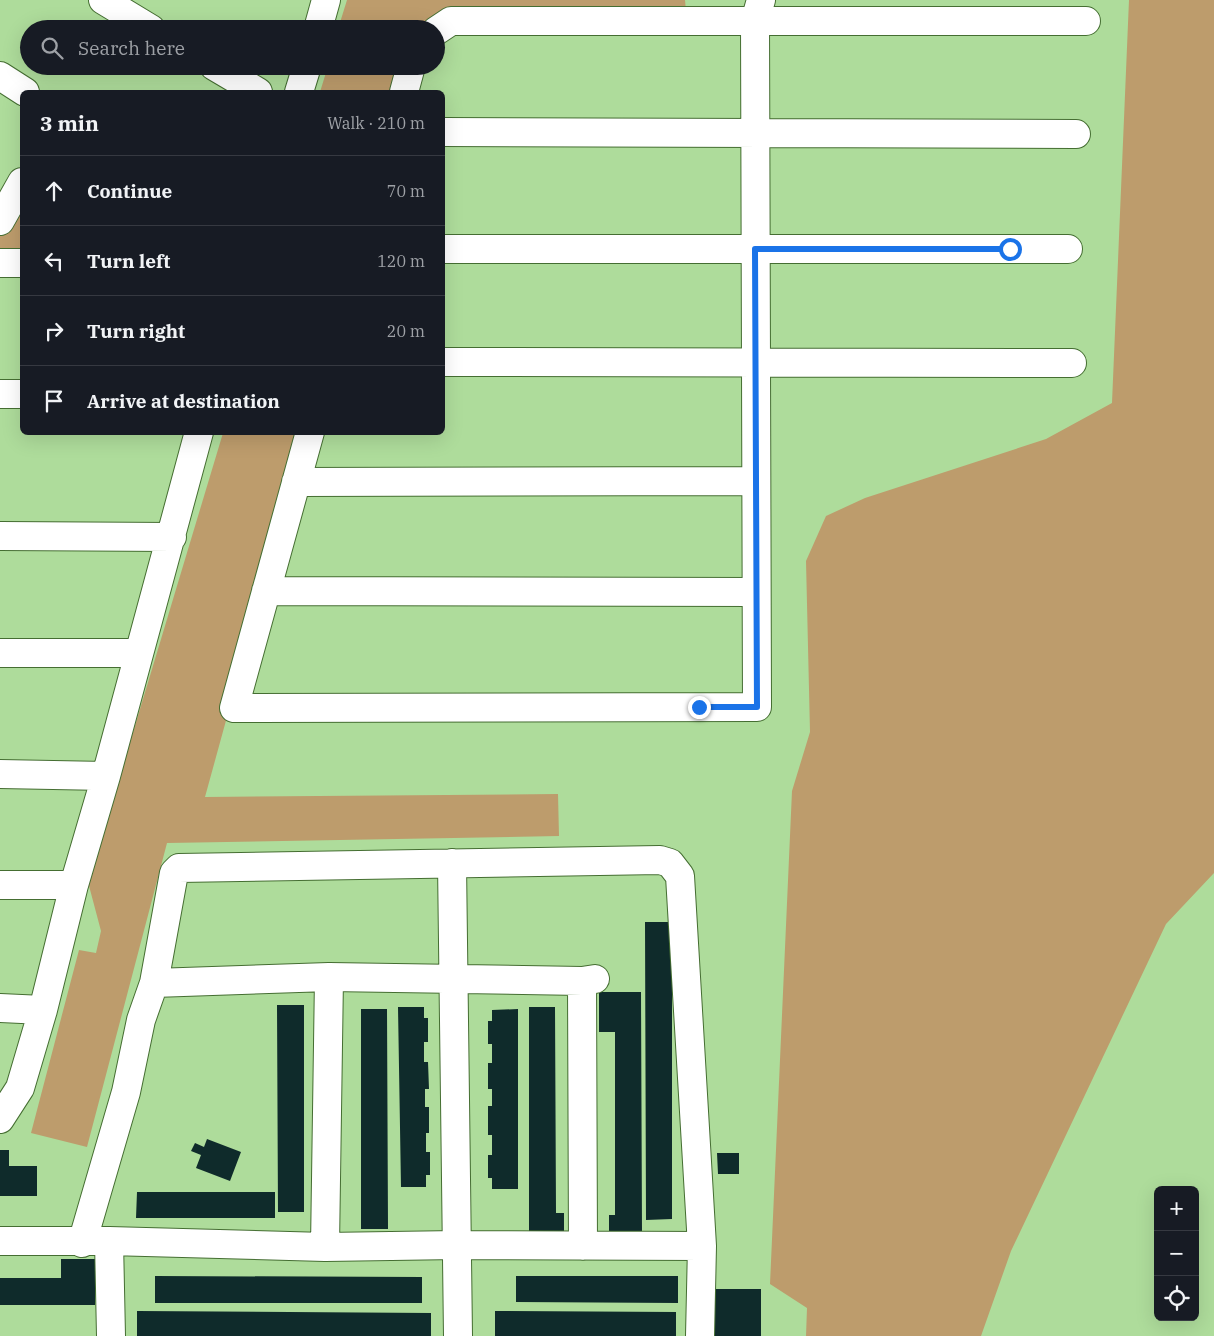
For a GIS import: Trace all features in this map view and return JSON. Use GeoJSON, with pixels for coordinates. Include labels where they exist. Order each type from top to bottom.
{"type":"FeatureCollection","features":[{"type":"Feature","properties":{"kind":"street"},"geometry":{"type":"LineString","coordinates":[[103,0],[136,20]]}},
{"type":"Feature","properties":{"kind":"street"},"geometry":{"type":"LineString","coordinates":[[320,20],[326,0]]}},
{"type":"Feature","properties":{"kind":"street"},"geometry":{"type":"LineString","coordinates":[[445,25],[451,21],[692,10],[758,10],[1086,21]]}},
{"type":"Feature","properties":{"kind":"street"},"geometry":{"type":"LineString","coordinates":[[309,435],[234,708],[757,707],[755,133],[758,10]]}},
{"type":"Feature","properties":{"kind":"street"},"geometry":{"type":"LineString","coordinates":[[229,75],[255,90]]}},
{"type":"Feature","properties":{"kind":"street"},"geometry":{"type":"LineString","coordinates":[[300,90],[304,75]]}},
{"type":"Feature","properties":{"kind":"street"},"geometry":{"type":"LineString","coordinates":[[405,90],[409,75]]}},
{"type":"Feature","properties":{"kind":"street"},"geometry":{"type":"LineString","coordinates":[[0,76],[22,90]]}},
{"type":"Feature","properties":{"kind":"street"},"geometry":{"type":"LineString","coordinates":[[445,132],[1076,134]]}},
{"type":"Feature","properties":{"kind":"street"},"geometry":{"type":"LineString","coordinates":[[0,221],[20,186]]}},
{"type":"Feature","properties":{"kind":"street"},"geometry":{"type":"LineString","coordinates":[[445,249],[1068,249]]}},
{"type":"Feature","properties":{"kind":"street"},"geometry":{"type":"LineString","coordinates":[[0,263],[20,263]]}},
{"type":"Feature","properties":{"kind":"street"},"geometry":{"type":"LineString","coordinates":[[445,362],[1072,363]]}},
{"type":"Feature","properties":{"kind":"street"},"geometry":{"type":"LineString","coordinates":[[0,394],[20,394]]}},
{"type":"Feature","properties":{"kind":"street"},"geometry":{"type":"LineString","coordinates":[[0,1119],[20,1088],[43,1010],[74,885],[172,537],[198,435]]}},
{"type":"Feature","properties":{"kind":"street"},"geometry":{"type":"LineString","coordinates":[[296,482],[756,481]]}},
{"type":"Feature","properties":{"kind":"street"},"geometry":{"type":"LineString","coordinates":[[0,536],[172,537]]}},
{"type":"Feature","properties":{"kind":"street"},"geometry":{"type":"LineString","coordinates":[[266,591],[756,592]]}},
{"type":"Feature","properties":{"kind":"street"},"geometry":{"type":"LineString","coordinates":[[0,653],[139,653]]}},
{"type":"Feature","properties":{"kind":"street"},"geometry":{"type":"LineString","coordinates":[[0,774],[106,776]]}},
{"type":"Feature","properties":{"kind":"street"},"geometry":{"type":"LineString","coordinates":[[82,1242],[126,1092],[141,1020],[154,982],[174,874],[179,868],[660,860],[670,863],[680,876],[702,1246],[700,1336]]}},
{"type":"Feature","properties":{"kind":"street"},"geometry":{"type":"LineString","coordinates":[[452,863],[458,1336]]}},
{"type":"Feature","properties":{"kind":"street"},"geometry":{"type":"LineString","coordinates":[[0,885],[74,885]]}},
{"type":"Feature","properties":{"kind":"street"},"geometry":{"type":"LineString","coordinates":[[325,1247],[329,978]]}},
{"type":"Feature","properties":{"kind":"street"},"geometry":{"type":"LineString","coordinates":[[154,982],[329,978],[589,980],[583,1246]]}},
{"type":"Feature","properties":{"kind":"street"},"geometry":{"type":"LineString","coordinates":[[0,1008],[43,1010]]}},
{"type":"Feature","properties":{"kind":"street"},"geometry":{"type":"LineString","coordinates":[[0,1241],[109,1241],[325,1247],[457,1245],[702,1246]]}},
{"type":"Feature","properties":{"kind":"street"},"geometry":{"type":"LineString","coordinates":[[109,1241],[111,1336]]}},
{"type":"Feature","properties":{"kind":"shaded area"},"geometry":{"type":"Polygon","coordinates":[[[347,0],[685,0],[686,11],[439,13],[431,20],[341,20],[347,0]]]}},
{"type":"Feature","properties":{"kind":"shaded area"},"geometry":{"type":"Polygon","coordinates":[[[1129,0],[1214,0],[1214,873],[1166,924],[1011,1251],[981,1336],[806,1336],[807,1308],[770,1284],[792,791],[810,732],[806,561],[826,516],[865,498],[1046,439],[1112,403],[1129,0]]]}},
{"type":"Feature","properties":{"kind":"shaded area"},"geometry":{"type":"Polygon","coordinates":[[[325,75],[403,75],[399,90],[321,90],[325,75]]]}},
{"type":"Feature","properties":{"kind":"shaded area"},"geometry":{"type":"Polygon","coordinates":[[[20,186],[20,263],[0,263],[0,221],[20,186]]]}},
{"type":"Feature","properties":{"kind":"shaded area"},"geometry":{"type":"Polygon","coordinates":[[[222,435],[304,435],[205,797],[558,794],[559,836],[167,843],[87,1147],[31,1133],[79,950],[96,953],[101,931],[88,882],[222,435]]]}},
{"type":"Feature","properties":{"kind":"building"},"geometry":{"type":"Polygon","coordinates":[[[645,922],[672,922],[672,1219],[646,1220],[645,922]]]}},
{"type":"Feature","properties":{"kind":"building"},"geometry":{"type":"Polygon","coordinates":[[[599,992],[641,992],[642,1232],[609,1232],[609,1215],[615,1215],[615,1032],[599,1032],[599,992]]]}},
{"type":"Feature","properties":{"kind":"building"},"geometry":{"type":"Polygon","coordinates":[[[277,1005],[304,1005],[304,1212],[278,1212],[277,1005]]]}},
{"type":"Feature","properties":{"kind":"building"},"geometry":{"type":"Polygon","coordinates":[[[398,1007],[424,1007],[424,1018],[428,1018],[428,1042],[424,1042],[424,1062],[428,1062],[429,1089],[425,1089],[425,1107],[429,1107],[429,1133],[426,1133],[426,1152],[430,1152],[430,1175],[426,1175],[426,1187],[401,1187],[398,1007]]]}},
{"type":"Feature","properties":{"kind":"building"},"geometry":{"type":"Polygon","coordinates":[[[529,1007],[555,1007],[556,1213],[564,1213],[564,1233],[529,1233],[529,1007]]]}},
{"type":"Feature","properties":{"kind":"building"},"geometry":{"type":"Polygon","coordinates":[[[361,1009],[387,1009],[388,1229],[361,1229],[361,1009]]]}},
{"type":"Feature","properties":{"kind":"building"},"geometry":{"type":"Polygon","coordinates":[[[518,1009],[518,1189],[492,1189],[492,1178],[488,1178],[488,1155],[492,1155],[492,1135],[488,1135],[488,1106],[492,1106],[492,1089],[488,1089],[488,1063],[492,1063],[492,1044],[488,1044],[488,1021],[492,1021],[492,1010],[518,1009]]]}},
{"type":"Feature","properties":{"kind":"building"},"geometry":{"type":"Polygon","coordinates":[[[207,1139],[241,1152],[230,1181],[196,1168],[201,1155],[191,1151],[195,1143],[204,1147],[207,1139]]]}},
{"type":"Feature","properties":{"kind":"building"},"geometry":{"type":"Polygon","coordinates":[[[0,1150],[9,1150],[9,1166],[37,1166],[37,1196],[0,1196],[0,1150]]]}},
{"type":"Feature","properties":{"kind":"building"},"geometry":{"type":"Polygon","coordinates":[[[717,1153],[739,1153],[739,1174],[718,1174],[717,1153]]]}},
{"type":"Feature","properties":{"kind":"building"},"geometry":{"type":"Polygon","coordinates":[[[137,1192],[275,1192],[275,1218],[136,1218],[137,1192]]]}},
{"type":"Feature","properties":{"kind":"building"},"geometry":{"type":"Polygon","coordinates":[[[61,1259],[96,1259],[95,1305],[0,1305],[0,1278],[61,1278],[61,1259]]]}},
{"type":"Feature","properties":{"kind":"building"},"geometry":{"type":"Polygon","coordinates":[[[155,1276],[422,1277],[422,1303],[155,1303],[155,1276]]]}},
{"type":"Feature","properties":{"kind":"building"},"geometry":{"type":"Polygon","coordinates":[[[516,1276],[678,1276],[678,1303],[516,1302],[516,1276]]]}},
{"type":"Feature","properties":{"kind":"building"},"geometry":{"type":"Polygon","coordinates":[[[712,1289],[761,1289],[761,1336],[713,1336],[712,1289]]]}},
{"type":"Feature","properties":{"kind":"building"},"geometry":{"type":"Polygon","coordinates":[[[137,1311],[431,1313],[431,1336],[137,1336],[137,1311]]]}},
{"type":"Feature","properties":{"kind":"building"},"geometry":{"type":"Polygon","coordinates":[[[495,1311],[676,1312],[676,1336],[495,1336],[495,1311]]]}},
{"type":"Feature","properties":{"kind":"route"},"geometry":{"type":"LineString","coordinates":[[699,707],[757,707],[755,249],[1010,249]]}}]}
